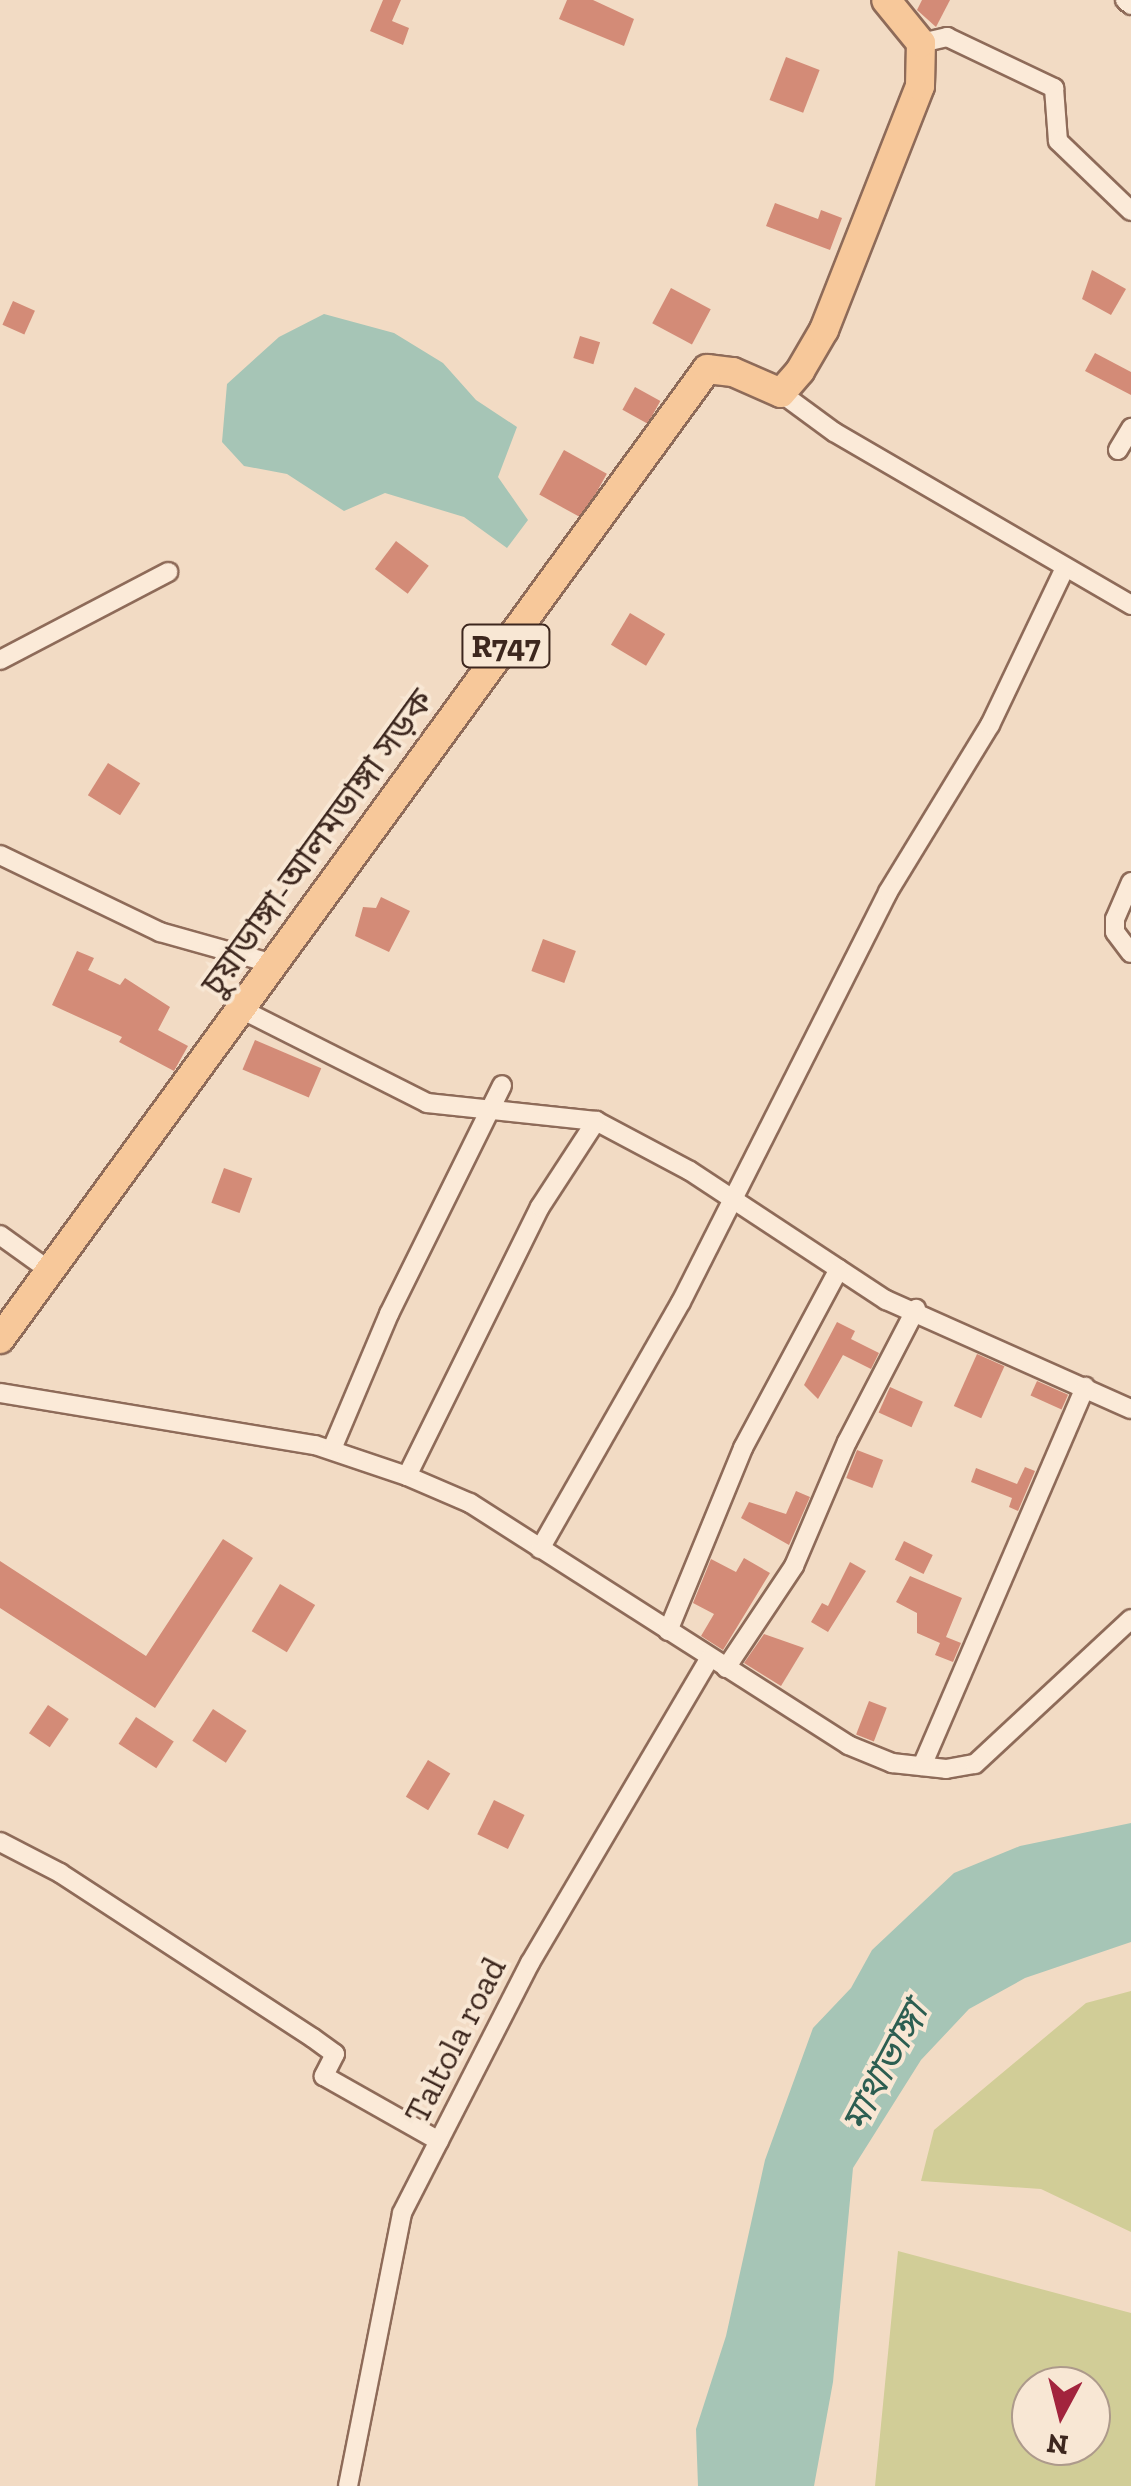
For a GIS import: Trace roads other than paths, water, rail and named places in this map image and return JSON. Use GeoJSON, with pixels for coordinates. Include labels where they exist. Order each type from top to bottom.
{"type":"FeatureCollection","features":[{"type":"Feature","properties":{"kind":"main road"},"geometry":{"type":"LineString","coordinates":[[780,393],[824,330],[920,86],[921,43],[886,0]]}},
{"type":"Feature","properties":{"kind":"main road","name":"চুয়াডাঙ্গা-আলমডাঙ্গা সড়ক"},"geometry":{"type":"LineString","coordinates":[[0,1340],[707,369],[733,372],[780,393]]}},
{"type":"Feature","properties":{"kind":"street"},"geometry":{"type":"LineString","coordinates":[[921,43],[946,37],[1054,88],[1058,140],[1131,211]]}},
{"type":"Feature","properties":{"kind":"street"},"geometry":{"type":"LineString","coordinates":[[780,393],[834,432],[1131,605]]}},
{"type":"Feature","properties":{"kind":"street"},"geometry":{"type":"LineString","coordinates":[[1118,450],[1131,428]]}},
{"type":"Feature","properties":{"kind":"street"},"geometry":{"type":"LineString","coordinates":[[540,1548],[654,1351],[888,892],[990,725],[1065,568]]}},
{"type":"Feature","properties":{"kind":"street"},"geometry":{"type":"LineString","coordinates":[[0,660],[168,572]]}},
{"type":"Feature","properties":{"kind":"street"},"geometry":{"type":"LineString","coordinates":[[0,856],[160,932],[274,964]]}},
{"type":"Feature","properties":{"kind":"street"},"geometry":{"type":"LineString","coordinates":[[1131,882],[1115,920],[1116,932],[1131,953]]}},
{"type":"Feature","properties":{"kind":"street"},"geometry":{"type":"LineString","coordinates":[[241,1009],[427,1104],[489,1114],[596,1121],[690,1171],[730,1202],[886,1300],[916,1309],[1131,1410]]}},
{"type":"Feature","properties":{"kind":"street"},"geometry":{"type":"LineString","coordinates":[[332,1450],[389,1314],[502,1086]]}},
{"type":"Feature","properties":{"kind":"street"},"geometry":{"type":"LineString","coordinates":[[407,1476],[540,1207],[596,1121]]}},
{"type":"Feature","properties":{"kind":"street"},"geometry":{"type":"LineString","coordinates":[[0,1235],[50,1271]]}},
{"type":"Feature","properties":{"kind":"street"},"geometry":{"type":"LineString","coordinates":[[668,1631],[743,1448],[840,1269]]}},
{"type":"Feature","properties":{"kind":"street","name":"Taltola road"},"geometry":{"type":"LineString","coordinates":[[348,2486],[402,2213],[530,1963],[718,1663],[794,1566],[847,1442],[916,1309]]}},
{"type":"Feature","properties":{"kind":"street"},"geometry":{"type":"LineString","coordinates":[[922,1766],[1085,1386]]}},
{"type":"Feature","properties":{"kind":"street"},"geometry":{"type":"LineString","coordinates":[[0,1393],[332,1450],[407,1476],[470,1503],[848,1745],[892,1763],[974,1764],[998,1749],[1131,1619]]}},
{"type":"Feature","properties":{"kind":"street"},"geometry":{"type":"LineString","coordinates":[[0,1842],[313,2038],[334,2054],[324,2076],[439,2142]]}},
{"type":"Feature","properties":{"kind":"water"},"geometry":{"type":"Polygon","coordinates":[[[324,314],[394,333],[443,363],[476,400],[517,427],[498,477],[528,520],[507,548],[464,517],[385,493],[344,511],[287,474],[244,466],[222,442],[227,384],[279,337],[324,314]]]}},
{"type":"Feature","properties":{"kind":"water","name":"মাথাভাঙ্গা"},"geometry":{"type":"Polygon","coordinates":[[[1131,1823],[1131,1942],[1025,1978],[969,2009],[921,2060],[853,2168],[833,2382],[814,2486],[698,2486],[696,2429],[726,2336],[765,2160],[813,2028],[851,1988],[872,1950],[954,1873],[1020,1846],[1131,1823]]]}}]}
